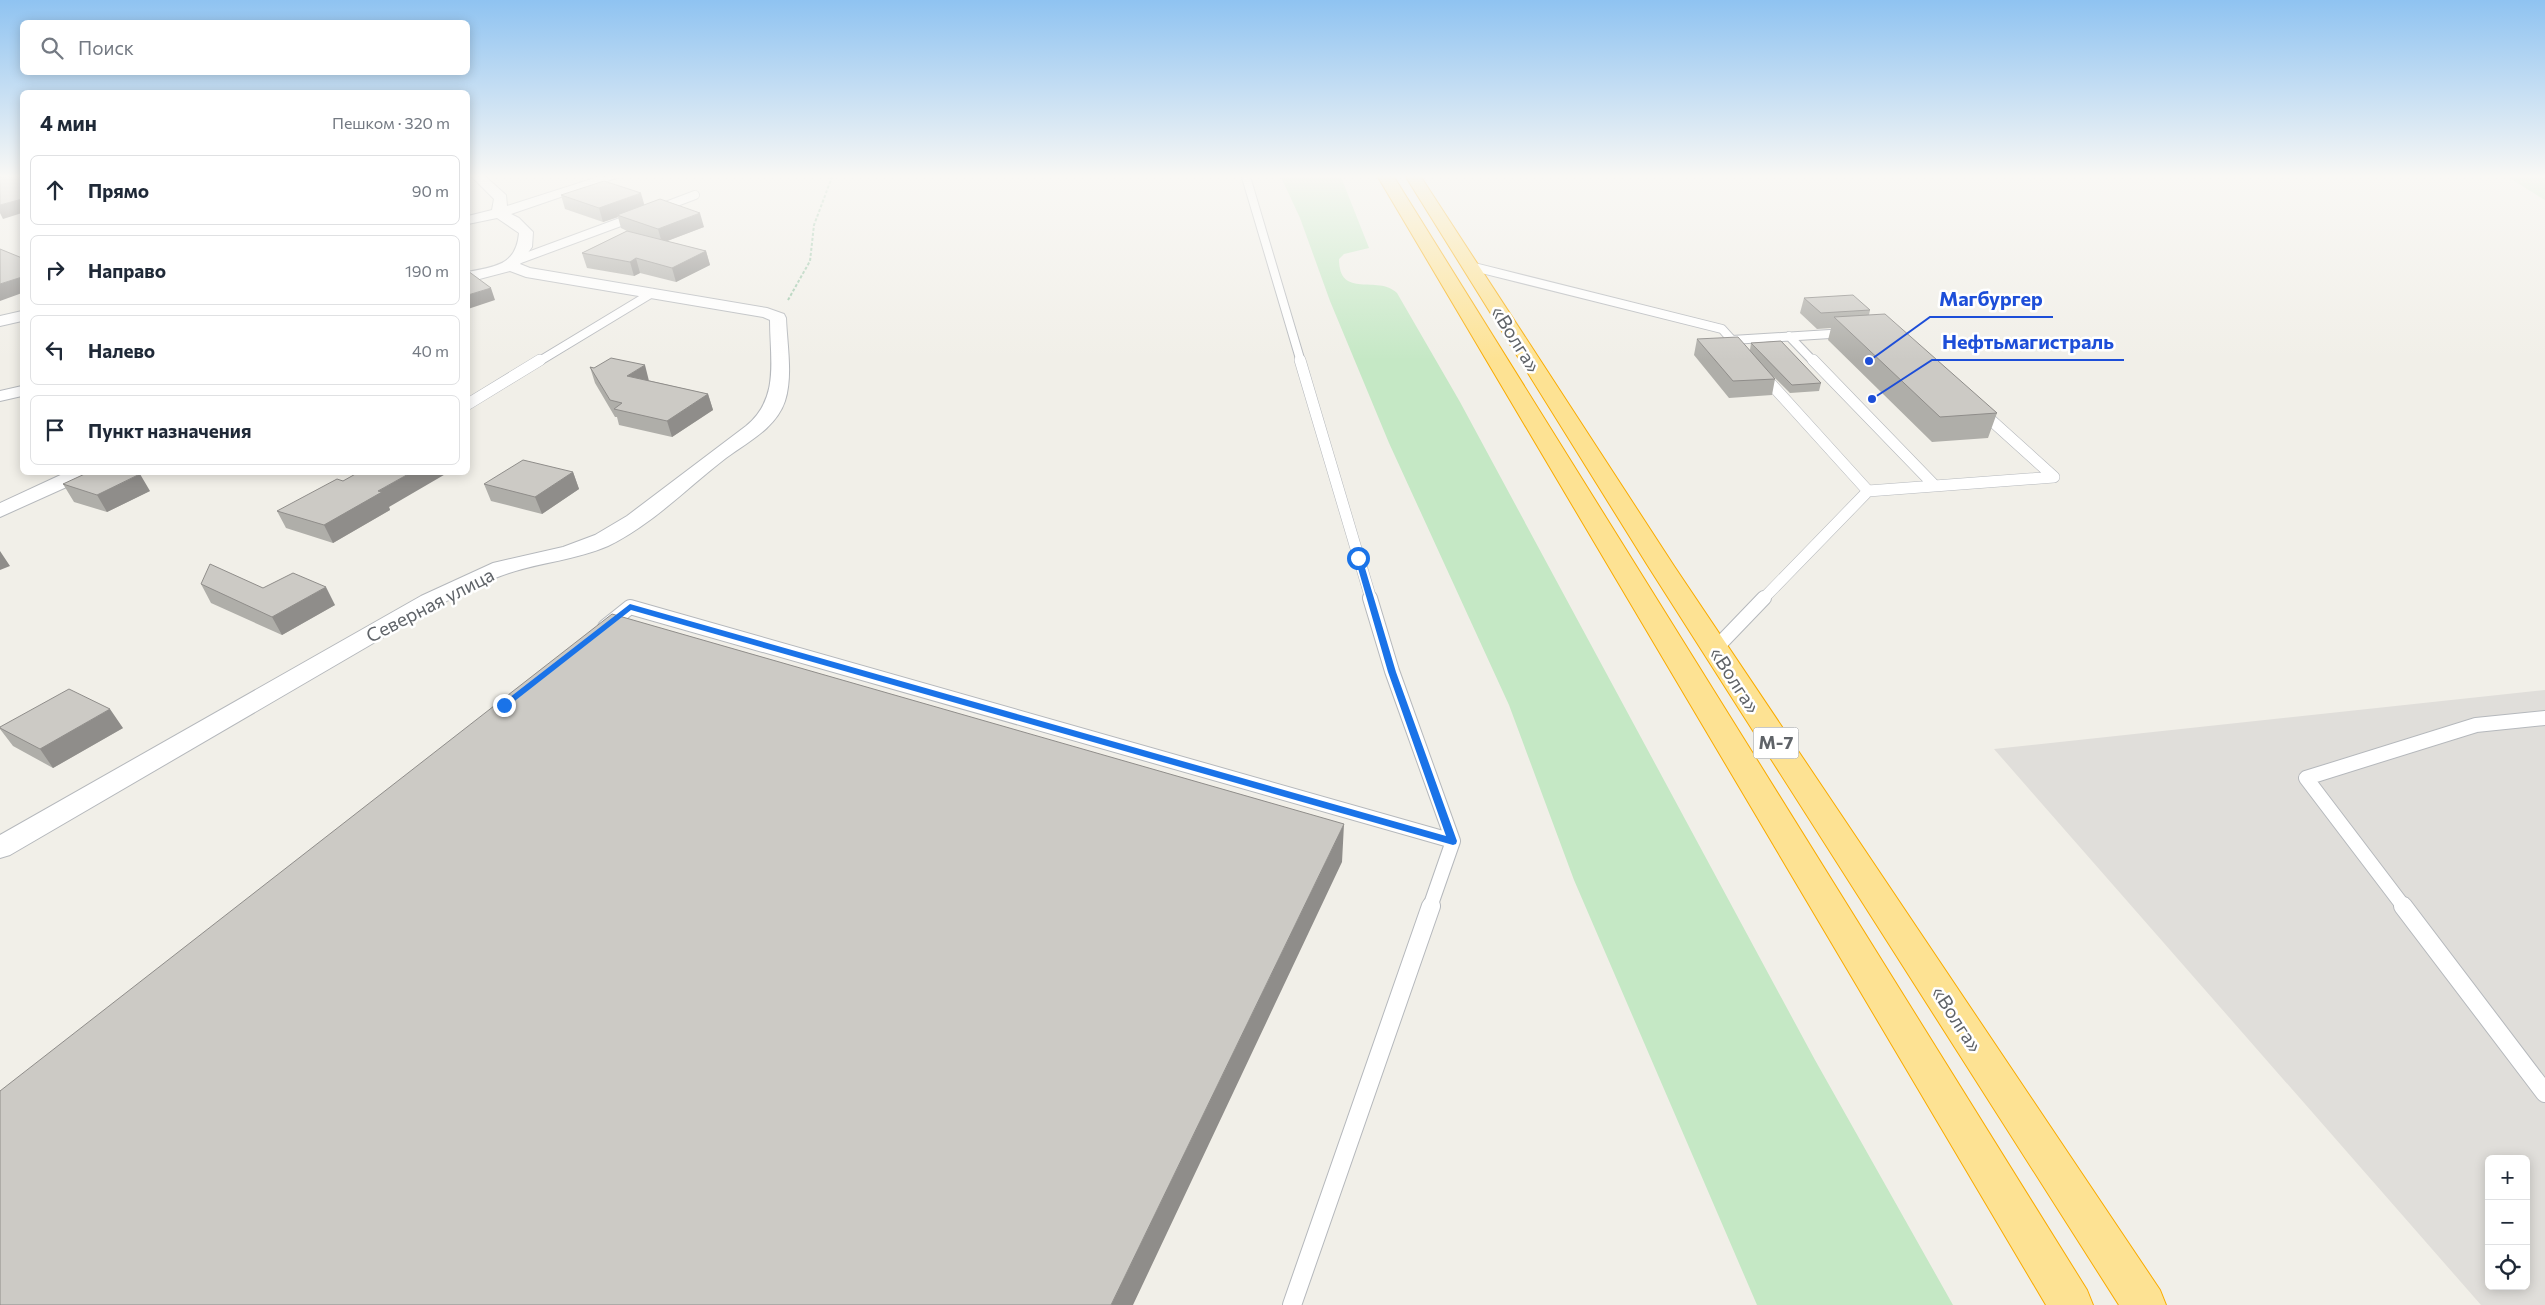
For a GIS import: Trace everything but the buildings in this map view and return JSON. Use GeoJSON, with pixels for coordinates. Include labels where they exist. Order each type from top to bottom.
{"type":"FeatureCollection","features":[{"type":"Feature","properties":{"kind":"highway","name":"«Волга»"},"geometry":{"type":"LineString","coordinates":[[1422,238],[2070,1305]]}},
{"type":"Feature","properties":{"kind":"highway","name":"«Волга»"},"geometry":{"type":"LineString","coordinates":[[1452,238],[1715,649],[2144,1305]]}},
{"type":"Feature","properties":{"kind":"street"},"geometry":{"type":"LineString","coordinates":[[470,276],[513,263],[525,247],[526,238]]}},
{"type":"Feature","properties":{"kind":"street"},"geometry":{"type":"LineString","coordinates":[[513,263],[526,272],[767,313],[778,318]]}},
{"type":"Feature","properties":{"kind":"street","name":"Северная улица"},"geometry":{"type":"LineString","coordinates":[[0,848],[429,601],[485,574],[512,565],[575,550],[602,540],[633,522],[722,452],[747,435],[767,416],[777,400],[778,318]]}},
{"type":"Feature","properties":{"kind":"street"},"geometry":{"type":"LineString","coordinates":[[0,396],[20,391]]}},
{"type":"Feature","properties":{"kind":"street"},"geometry":{"type":"LineString","coordinates":[[0,511],[78,475]]}},
{"type":"Feature","properties":{"kind":"lane"},"geometry":{"type":"LineString","coordinates":[[513,263],[580,238]]}},
{"type":"Feature","properties":{"kind":"lane"},"geometry":{"type":"LineString","coordinates":[[1264,238],[1392,672],[1453,841],[1292,1305]]}},
{"type":"Feature","properties":{"kind":"lane"},"geometry":{"type":"LineString","coordinates":[[1470,266],[1722,329],[1868,491]]}},
{"type":"Feature","properties":{"kind":"lane"},"geometry":{"type":"LineString","coordinates":[[470,403],[652,293]]}},
{"type":"Feature","properties":{"kind":"lane"},"geometry":{"type":"LineString","coordinates":[[1732,340],[1854,332]]}},
{"type":"Feature","properties":{"kind":"lane"},"geometry":{"type":"LineString","coordinates":[[1789,336],[1935,486]]}},
{"type":"Feature","properties":{"kind":"lane"},"geometry":{"type":"LineString","coordinates":[[1715,649],[1868,491],[2054,477],[1976,407]]}},
{"type":"Feature","properties":{"kind":"lane"},"geometry":{"type":"LineString","coordinates":[[590,638],[630,607],[1453,841]]}},
{"type":"Feature","properties":{"kind":"lane"},"geometry":{"type":"LineString","coordinates":[[2545,718],[2476,725],[2306,778],[2545,1093]]}},
{"type":"Feature","properties":{"kind":"path"},"geometry":{"type":"LineString","coordinates":[[778,318],[810,261],[813,238]]}},
{"type":"Feature","properties":{"kind":"shaded area"},"geometry":{"type":"Polygon","coordinates":[[[2545,690],[2545,1305],[2481,1305],[1994,749],[2545,690]]]}},
{"type":"Feature","properties":{"kind":"green space"},"geometry":{"type":"Polygon","coordinates":[[[1307,238],[1365,238],[1369,248],[1344,254],[1339,259],[1341,271],[1345,279],[1352,283],[1380,285],[1397,293],[1460,402],[1815,1060],[1953,1305],[1757,1305],[1574,880],[1509,705],[1389,443],[1330,301],[1307,238]]]}},
{"type":"Feature","properties":{"kind":"place","name":"Магбургер"},"geometry":{"type":"Point","coordinates":[1869,361]}},
{"type":"Feature","properties":{"kind":"place","name":"Нефтьмагистраль"},"geometry":{"type":"Point","coordinates":[1872,399]}},
{"type":"Feature","properties":{"kind":"route"},"geometry":{"type":"LineString","coordinates":[[504,705],[630,607],[1453,841],[1392,672],[1358,558]]}}]}
